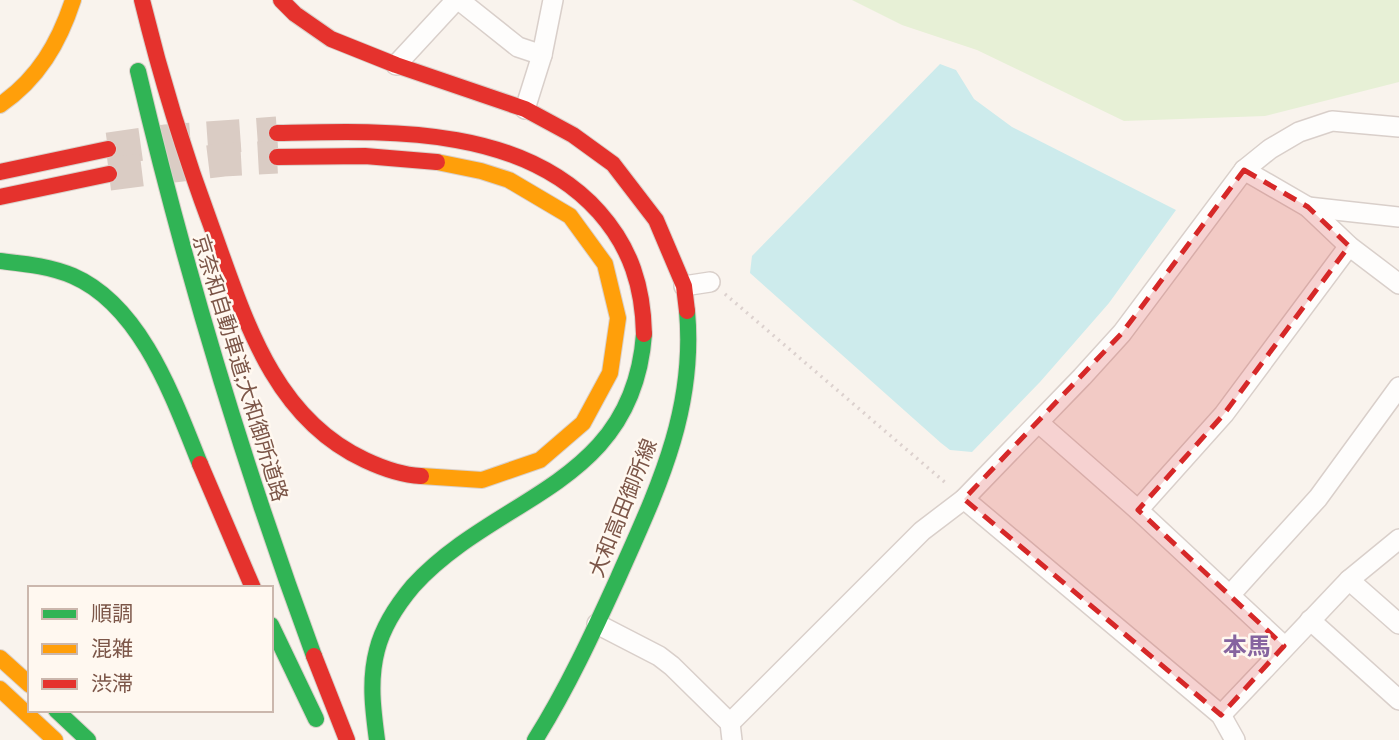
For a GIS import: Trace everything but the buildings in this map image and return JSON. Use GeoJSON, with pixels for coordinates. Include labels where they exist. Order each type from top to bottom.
{"type":"FeatureCollection","features":[{"type":"Feature","properties":{"kind":"main road"},"geometry":{"type":"LineString","coordinates":[[0,105],[32,78],[51,53],[66,24],[73,0]]}},
{"type":"Feature","properties":{"kind":"main road"},"geometry":{"type":"LineString","coordinates":[[142,0],[166,96],[240,308],[269,370],[309,421],[333,443],[364,460],[394,472],[458,482],[487,480],[516,472],[561,446],[581,426],[598,404],[610,378],[619,328],[617,303],[598,250],[582,228],[561,207],[538,192],[511,180],[444,163],[360,157],[276,157]]}},
{"type":"Feature","properties":{"kind":"main road","name":"大和高田御所線"},"geometry":{"type":"LineString","coordinates":[[281,0],[295,14],[331,39],[396,65],[526,109],[573,135],[612,164],[656,220],[684,286],[688,326],[687,366],[680,422],[656,493],[597,624],[535,740]]}},
{"type":"Feature","properties":{"kind":"main road","name":"京奈和自動車道;大和御所道路"},"geometry":{"type":"LineString","coordinates":[[133,50],[179,238],[213,358],[273,544],[312,655],[347,740]]}},
{"type":"Feature","properties":{"kind":"main road"},"geometry":{"type":"LineString","coordinates":[[277,133],[357,133],[440,139],[484,146],[531,161],[582,191],[602,211],[632,262],[640,289],[644,348],[628,403],[614,427],[578,467],[555,486],[439,561],[401,600],[387,623],[376,649],[371,674],[377,740]]}},
{"type":"Feature","properties":{"kind":"main road"},"geometry":{"type":"LineString","coordinates":[[0,172],[108,149]]}},
{"type":"Feature","properties":{"kind":"main road"},"geometry":{"type":"LineString","coordinates":[[0,197],[109,174]]}},
{"type":"Feature","properties":{"kind":"main road"},"geometry":{"type":"LineString","coordinates":[[0,261],[24,261],[57,268],[89,284],[116,306],[140,335],[176,404],[232,545],[252,586]]}},
{"type":"Feature","properties":{"kind":"main road"},"geometry":{"type":"LineString","coordinates":[[273,629],[321,729]]}},
{"type":"Feature","properties":{"kind":"main road"},"geometry":{"type":"LineString","coordinates":[[0,658],[28,683]]}},
{"type":"Feature","properties":{"kind":"main road"},"geometry":{"type":"LineString","coordinates":[[0,690],[55,740]]}},
{"type":"Feature","properties":{"kind":"main road"},"geometry":{"type":"LineString","coordinates":[[59,712],[88,740]]}},
{"type":"Feature","properties":{"kind":"street"},"geometry":{"type":"LineString","coordinates":[[396,65],[457,0],[518,47],[542,55]]}},
{"type":"Feature","properties":{"kind":"street"},"geometry":{"type":"LineString","coordinates":[[526,109],[542,55],[553,0]]}},
{"type":"Feature","properties":{"kind":"street"},"geometry":{"type":"LineString","coordinates":[[597,624],[666,661],[731,732],[922,531],[964,499],[1039,423],[1122,332],[1244,170],[1270,149],[1299,132],[1332,121],[1399,127]]}},
{"type":"Feature","properties":{"kind":"street"},"geometry":{"type":"LineString","coordinates":[[1244,170],[1308,207],[1349,247],[1399,284]]}},
{"type":"Feature","properties":{"kind":"street"},"geometry":{"type":"LineString","coordinates":[[1308,207],[1399,217]]}},
{"type":"Feature","properties":{"kind":"street"},"geometry":{"type":"LineString","coordinates":[[1138,510],[1224,414],[1349,247]]}},
{"type":"Feature","properties":{"kind":"street"},"geometry":{"type":"LineString","coordinates":[[684,286],[710,282]]}},
{"type":"Feature","properties":{"kind":"street"},"geometry":{"type":"LineString","coordinates":[[1230,595],[1318,498],[1399,387]]}},
{"type":"Feature","properties":{"kind":"street"},"geometry":{"type":"LineString","coordinates":[[1039,423],[1138,510],[1284,646]]}},
{"type":"Feature","properties":{"kind":"street"},"geometry":{"type":"LineString","coordinates":[[964,499],[1221,715],[1235,740]]}},
{"type":"Feature","properties":{"kind":"street"},"geometry":{"type":"LineString","coordinates":[[1221,715],[1349,580],[1399,539]]}},
{"type":"Feature","properties":{"kind":"street"},"geometry":{"type":"LineString","coordinates":[[1349,580],[1399,624]]}},
{"type":"Feature","properties":{"kind":"street"},"geometry":{"type":"LineString","coordinates":[[1310,620],[1399,700]]}},
{"type":"Feature","properties":{"kind":"path"},"geometry":{"type":"LineString","coordinates":[[710,282],[964,499]]}},
{"type":"Feature","properties":{"kind":"highlighted area"},"geometry":{"type":"Polygon","coordinates":[[[1244,170],[1308,207],[1349,246],[1224,414],[1138,510],[1284,646],[1221,715],[964,499],[1122,333],[1244,170]]]}},
{"type":"Feature","properties":{"kind":"green space"},"geometry":{"type":"Polygon","coordinates":[[[852,0],[1399,0],[1399,82],[1265,116],[1124,121],[977,50],[902,25],[852,0]]]}},
{"type":"Feature","properties":{"kind":"water"},"geometry":{"type":"Polygon","coordinates":[[[940,64],[956,70],[974,99],[1012,127],[1176,210],[1109,303],[1040,382],[972,452],[950,450],[941,443],[750,273],[752,256],[940,64]]]}},
{"type":"Feature","properties":{"kind":"tunnel"},"geometry":{"type":"LineString","coordinates":[[108,149],[165,141],[277,133]]}},
{"type":"Feature","properties":{"kind":"tunnel"},"geometry":{"type":"LineString","coordinates":[[109,174],[223,160],[277,157]]}},
{"type":"Feature","properties":{"kind":"traffic: fast"},"geometry":{"type":"LineString","coordinates":[[138,71],[175,219],[217,366],[263,512],[314,656]]}},
{"type":"Feature","properties":{"kind":"traffic: fast"},"geometry":{"type":"LineString","coordinates":[[0,261],[28,264],[73,276],[97,290],[118,309],[153,357],[200,464]]}},
{"type":"Feature","properties":{"kind":"traffic: fast"},"geometry":{"type":"LineString","coordinates":[[535,740],[589,640],[659,481],[679,416],[685,383],[687,311]]}},
{"type":"Feature","properties":{"kind":"traffic: fast"},"geometry":{"type":"LineString","coordinates":[[377,740],[372,695],[373,672],[383,633],[396,608],[413,586],[447,555],[556,482],[588,456],[615,425],[634,385],[644,334]]}},
{"type":"Feature","properties":{"kind":"traffic: fast"},"geometry":{"type":"LineString","coordinates":[[273,629],[316,719]]}},
{"type":"Feature","properties":{"kind":"traffic: fast"},"geometry":{"type":"LineString","coordinates":[[58,712],[88,740]]}},
{"type":"Feature","properties":{"kind":"traffic: slow"},"geometry":{"type":"LineString","coordinates":[[0,105],[25,84],[46,59],[73,0]]}},
{"type":"Feature","properties":{"kind":"traffic: slow"},"geometry":{"type":"LineString","coordinates":[[421,476],[482,480],[540,460],[583,423],[610,373],[618,318],[605,264],[570,216],[509,180],[437,162]]}},
{"type":"Feature","properties":{"kind":"traffic: slow"},"geometry":{"type":"LineString","coordinates":[[0,658],[28,683]]}},
{"type":"Feature","properties":{"kind":"traffic: slow"},"geometry":{"type":"LineString","coordinates":[[0,689],[55,740]]}},
{"type":"Feature","properties":{"kind":"traffic: jam"},"geometry":{"type":"LineString","coordinates":[[142,0],[165,87],[192,172],[236,295],[266,361],[284,391],[306,418],[333,441],[378,466],[421,476]]}},
{"type":"Feature","properties":{"kind":"traffic: jam"},"geometry":{"type":"LineString","coordinates":[[281,0],[295,14],[331,39],[396,65],[525,109],[573,135],[613,164],[656,220],[684,286],[687,311]]}},
{"type":"Feature","properties":{"kind":"traffic: jam"},"geometry":{"type":"LineString","coordinates":[[277,133],[406,134],[491,148],[531,162],[567,183],[599,212],[610,226],[627,254],[638,284],[644,334]]}},
{"type":"Feature","properties":{"kind":"traffic: jam"},"geometry":{"type":"LineString","coordinates":[[0,172],[108,149]]}},
{"type":"Feature","properties":{"kind":"traffic: jam"},"geometry":{"type":"LineString","coordinates":[[277,157],[365,156],[437,162]]}},
{"type":"Feature","properties":{"kind":"traffic: jam"},"geometry":{"type":"LineString","coordinates":[[0,197],[109,174]]}},
{"type":"Feature","properties":{"kind":"traffic: jam"},"geometry":{"type":"LineString","coordinates":[[200,464],[252,586]]}},
{"type":"Feature","properties":{"kind":"traffic: jam"},"geometry":{"type":"LineString","coordinates":[[314,656],[347,740]]}},
{"type":"Feature","properties":{"kind":"district","name":"本馬"},"geometry":{"type":"Point","coordinates":[1247,647]}}]}
